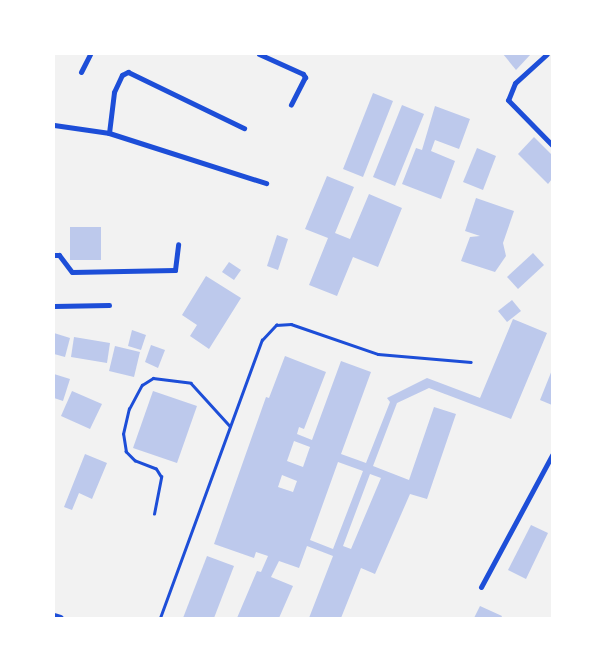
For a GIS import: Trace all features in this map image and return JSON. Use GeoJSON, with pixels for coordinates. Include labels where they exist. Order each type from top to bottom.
{"type":"FeatureCollection","features":[{"type":"Feature","properties":{"kind":"street"},"geometry":{"type":"LineString","coordinates":[[81,72],[90,54]]}},
{"type":"Feature","properties":{"kind":"street"},"geometry":{"type":"LineString","coordinates":[[259,54],[303,74],[304,77],[291,105]]}},
{"type":"Feature","properties":{"kind":"street"},"geometry":{"type":"LineString","coordinates":[[547,54],[516,83],[508,100],[552,145]]}},
{"type":"Feature","properties":{"kind":"street"},"geometry":{"type":"LineString","coordinates":[[109,133],[114,92],[122,75],[128,72],[244,128]]}},
{"type":"Feature","properties":{"kind":"street"},"geometry":{"type":"LineString","coordinates":[[54,125],[109,133],[266,183]]}},
{"type":"Feature","properties":{"kind":"street"},"geometry":{"type":"LineString","coordinates":[[54,255],[59,255],[72,272],[175,270],[178,244]]}},
{"type":"Feature","properties":{"kind":"street"},"geometry":{"type":"LineString","coordinates":[[54,306],[109,305]]}},
{"type":"Feature","properties":{"kind":"street"},"geometry":{"type":"LineString","coordinates":[[481,586],[552,454]]}},
{"type":"Feature","properties":{"kind":"street"},"geometry":{"type":"LineString","coordinates":[[54,616],[60,618]]}},
{"type":"Feature","properties":{"kind":"lane"},"geometry":{"type":"LineString","coordinates":[[160,618],[262,340],[276,325],[291,324],[378,354],[471,362]]}},
{"type":"Feature","properties":{"kind":"lane"},"geometry":{"type":"LineString","coordinates":[[154,514],[161,477],[156,469],[134,461],[126,452],[123,434],[129,409],[142,385],[153,378],[192,383],[230,426]]}},
{"type":"Feature","properties":{"kind":"building"},"geometry":{"type":"Polygon","coordinates":[[[503,54],[531,54],[516,70],[503,54]]]}},
{"type":"Feature","properties":{"kind":"building"},"geometry":{"type":"Polygon","coordinates":[[[373,93],[393,101],[363,177],[343,169],[373,93]]]}},
{"type":"Feature","properties":{"kind":"building"},"geometry":{"type":"Polygon","coordinates":[[[402,105],[424,114],[395,186],[373,177],[402,105]]]}},
{"type":"Feature","properties":{"kind":"building"},"geometry":{"type":"Polygon","coordinates":[[[435,106],[470,119],[459,149],[435,140],[431,151],[455,161],[441,199],[402,184],[416,148],[422,150],[435,106]]]}},
{"type":"Feature","properties":{"kind":"building"},"geometry":{"type":"Polygon","coordinates":[[[534,137],[552,155],[552,179],[548,184],[518,154],[534,137]]]}},
{"type":"Feature","properties":{"kind":"building"},"geometry":{"type":"Polygon","coordinates":[[[477,148],[496,156],[483,190],[463,182],[477,148]]]}},
{"type":"Feature","properties":{"kind":"building"},"geometry":{"type":"Polygon","coordinates":[[[327,176],[354,187],[335,233],[350,239],[369,194],[402,208],[378,267],[353,257],[337,296],[309,285],[328,238],[305,229],[327,176]]]}},
{"type":"Feature","properties":{"kind":"building"},"geometry":{"type":"Polygon","coordinates":[[[476,198],[514,211],[503,243],[506,256],[495,272],[461,261],[470,237],[480,236],[465,231],[476,198]]]}},
{"type":"Feature","properties":{"kind":"building"},"geometry":{"type":"Polygon","coordinates":[[[70,227],[101,227],[101,260],[70,260],[70,227]]]}},
{"type":"Feature","properties":{"kind":"building"},"geometry":{"type":"Polygon","coordinates":[[[277,235],[288,239],[278,270],[267,266],[277,235]]]}},
{"type":"Feature","properties":{"kind":"building"},"geometry":{"type":"Polygon","coordinates":[[[533,253],[544,265],[518,289],[507,277],[533,253]]]}},
{"type":"Feature","properties":{"kind":"building"},"geometry":{"type":"Polygon","coordinates":[[[229,262],[241,270],[234,280],[222,272],[229,262]]]}},
{"type":"Feature","properties":{"kind":"building"},"geometry":{"type":"Polygon","coordinates":[[[206,276],[241,298],[209,349],[190,336],[197,325],[182,315],[206,276]]]}},
{"type":"Feature","properties":{"kind":"building"},"geometry":{"type":"Polygon","coordinates":[[[512,300],[521,311],[507,322],[498,311],[512,300]]]}},
{"type":"Feature","properties":{"kind":"building"},"geometry":{"type":"Polygon","coordinates":[[[513,319],[547,333],[511,419],[429,388],[397,403],[373,466],[409,480],[434,407],[456,414],[427,499],[410,494],[375,574],[361,568],[341,618],[309,618],[333,556],[307,546],[299,568],[279,561],[271,577],[293,586],[279,618],[237,618],[257,571],[261,572],[268,556],[256,552],[254,558],[214,544],[266,397],[269,398],[285,356],[326,372],[304,429],[299,427],[297,434],[312,440],[341,361],[371,372],[341,454],[366,463],[390,402],[387,398],[427,378],[480,398],[513,319]],[[294,441],[287,461],[303,467],[310,447],[294,441]],[[338,462],[310,540],[333,549],[363,471],[338,462]],[[370,474],[343,546],[351,549],[381,478],[370,474]],[[282,475],[278,487],[293,492],[297,481],[282,475]]]}},
{"type":"Feature","properties":{"kind":"building"},"geometry":{"type":"Polygon","coordinates":[[[132,330],[146,335],[141,350],[128,346],[132,330]]]}},
{"type":"Feature","properties":{"kind":"building"},"geometry":{"type":"Polygon","coordinates":[[[54,333],[70,338],[65,357],[54,354],[54,333]]]}},
{"type":"Feature","properties":{"kind":"building"},"geometry":{"type":"Polygon","coordinates":[[[74,337],[110,343],[107,363],[71,357],[74,337]]]}},
{"type":"Feature","properties":{"kind":"building"},"geometry":{"type":"Polygon","coordinates":[[[151,345],[165,350],[158,368],[145,362],[151,345]]]}},
{"type":"Feature","properties":{"kind":"building"},"geometry":{"type":"Polygon","coordinates":[[[115,346],[140,352],[134,377],[109,371],[115,346]]]}},
{"type":"Feature","properties":{"kind":"building"},"geometry":{"type":"Polygon","coordinates":[[[552,370],[552,405],[540,400],[552,370]]]}},
{"type":"Feature","properties":{"kind":"building"},"geometry":{"type":"Polygon","coordinates":[[[54,374],[70,379],[63,401],[54,398],[54,374]]]}},
{"type":"Feature","properties":{"kind":"building"},"geometry":{"type":"Polygon","coordinates":[[[72,391],[102,404],[90,429],[61,416],[72,391]]]}},
{"type":"Feature","properties":{"kind":"building"},"geometry":{"type":"Polygon","coordinates":[[[153,391],[197,406],[177,463],[133,448],[153,391]]]}},
{"type":"Feature","properties":{"kind":"building"},"geometry":{"type":"Polygon","coordinates":[[[85,454],[107,463],[92,499],[79,493],[72,510],[64,507],[85,454]]]}},
{"type":"Feature","properties":{"kind":"building"},"geometry":{"type":"Polygon","coordinates":[[[531,525],[548,533],[526,579],[508,570],[531,525]]]}},
{"type":"Feature","properties":{"kind":"building"},"geometry":{"type":"Polygon","coordinates":[[[207,556],[234,566],[214,618],[183,618],[207,556]]]}},
{"type":"Feature","properties":{"kind":"building"},"geometry":{"type":"Polygon","coordinates":[[[480,606],[502,616],[501,618],[474,618],[480,606]]]}}]}
